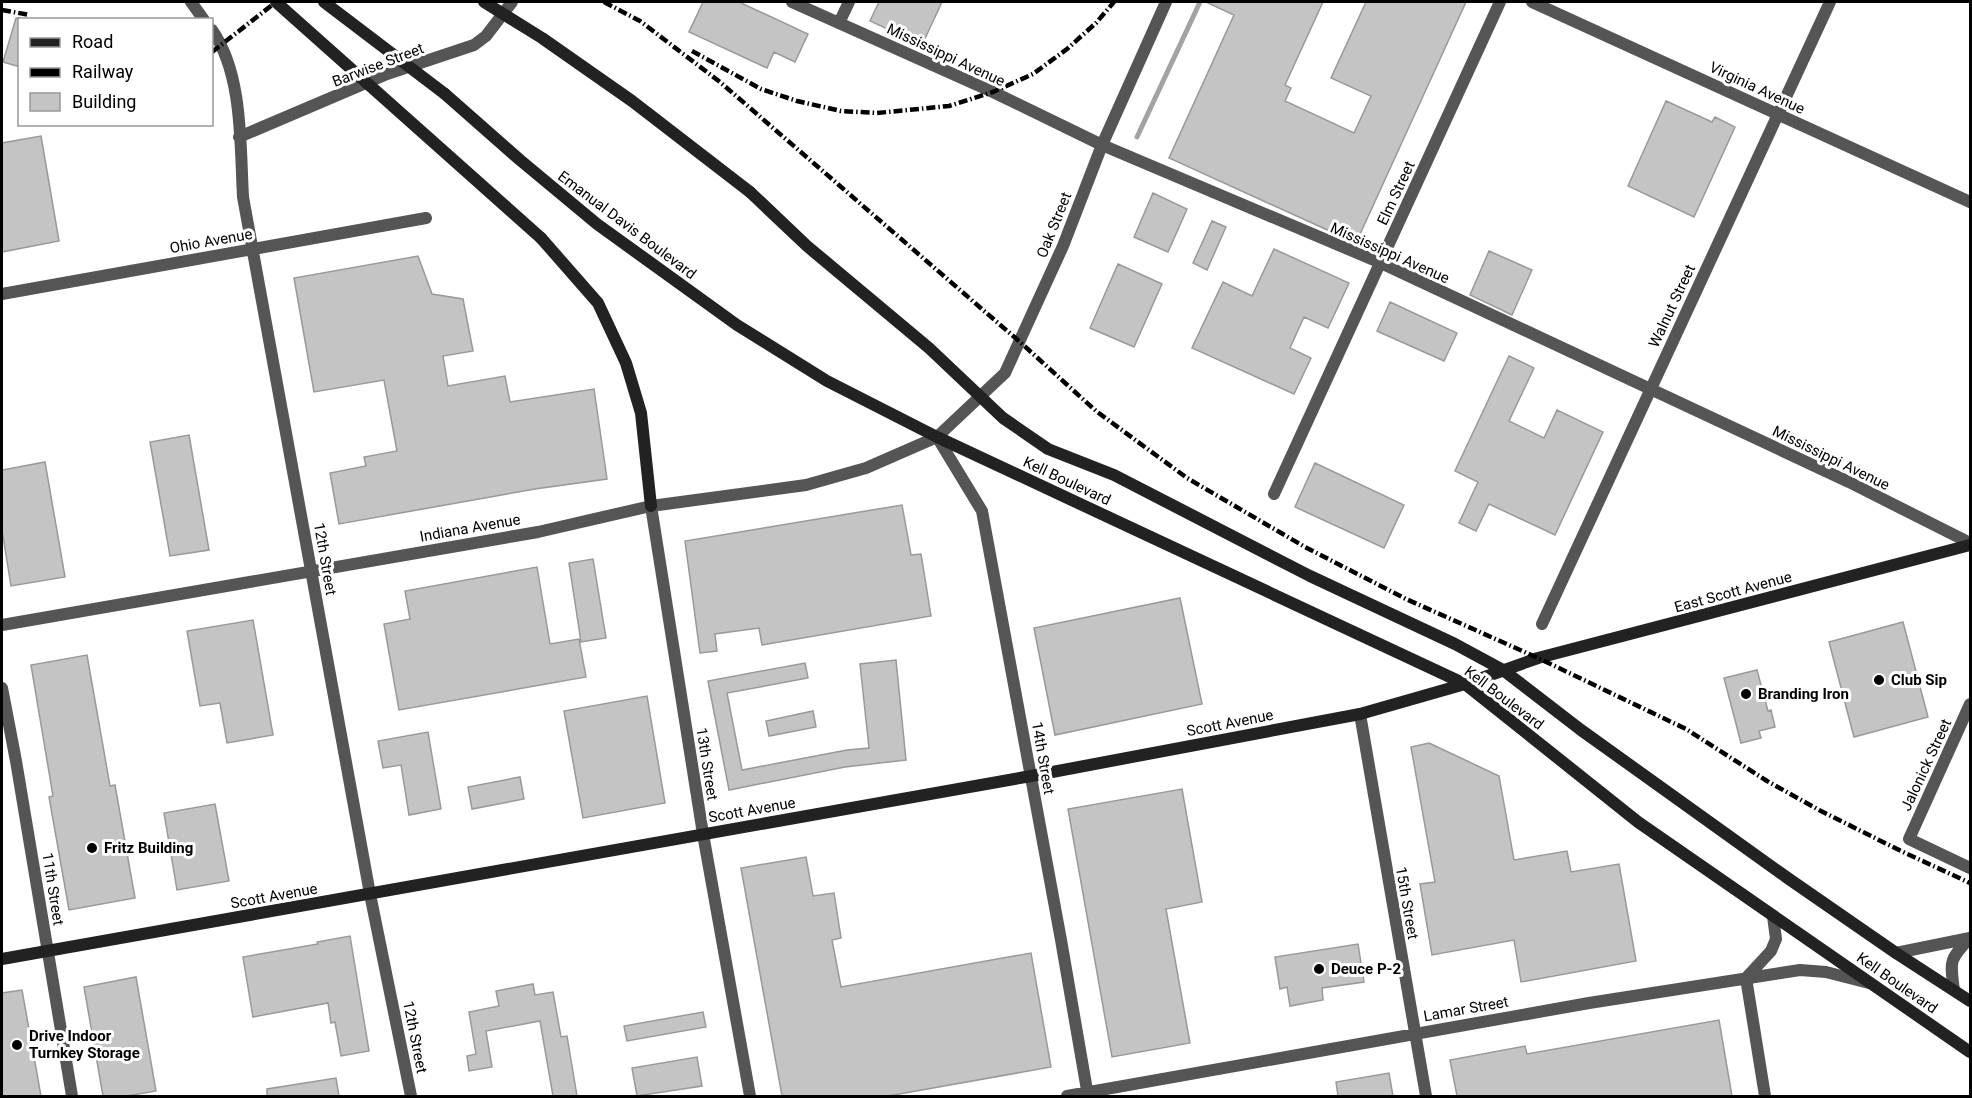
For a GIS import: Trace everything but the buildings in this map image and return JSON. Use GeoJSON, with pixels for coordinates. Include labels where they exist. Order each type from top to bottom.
{"type":"FeatureCollection","features":[{"type":"Feature","properties":{"kind":"main road"},"geometry":{"type":"LineString","coordinates":[[276,2],[541,238],[598,303],[626,363],[641,413],[651,506]]}},
{"type":"Feature","properties":{"kind":"main road","name":"Emanual Davis Boulevard"},"geometry":{"type":"LineString","coordinates":[[324,2],[445,94],[597,224],[737,325],[827,381],[937,437]]}},
{"type":"Feature","properties":{"kind":"main road"},"geometry":{"type":"LineString","coordinates":[[484,2],[542,38],[632,101],[750,192],[807,246],[929,348],[980,396]]}},
{"type":"Feature","properties":{"kind":"main road","name":"Kell Boulevard"},"geometry":{"type":"LineString","coordinates":[[980,396],[1003,418],[1048,449],[1114,475],[1310,576],[1455,644],[1503,670],[1581,730],[1763,860],[1896,953],[1971,1001]]}},
{"type":"Feature","properties":{"kind":"main road","name":"Kell Boulevard"},"geometry":{"type":"LineString","coordinates":[[937,437],[1465,684],[1638,822],[1971,1052]]}},
{"type":"Feature","properties":{"kind":"main road","name":"East Scott Avenue"},"geometry":{"type":"LineString","coordinates":[[1503,670],[1538,658],[1971,544]]}},
{"type":"Feature","properties":{"kind":"main road","name":"Scott Avenue"},"geometry":{"type":"LineString","coordinates":[[2,959],[1030,776],[1360,714],[1465,684],[1503,670]]}},
{"type":"Feature","properties":{"kind":"street"},"geometry":{"type":"LineString","coordinates":[[191,2],[203,18]]}},
{"type":"Feature","properties":{"kind":"street","name":"Barwise Street"},"geometry":{"type":"LineString","coordinates":[[239,137],[387,74],[474,45],[486,36],[512,2]]}},
{"type":"Feature","properties":{"kind":"street","name":"Mississippi Avenue"},"geometry":{"type":"LineString","coordinates":[[792,2],[993,92],[1101,145],[1381,263],[1849,482],[1971,544]]}},
{"type":"Feature","properties":{"kind":"street"},"geometry":{"type":"LineString","coordinates":[[839,23],[849,2]]}},
{"type":"Feature","properties":{"kind":"street","name":"Oak Street"},"geometry":{"type":"LineString","coordinates":[[937,437],[1005,373],[1063,246],[1101,145],[1166,2]]}},
{"type":"Feature","properties":{"kind":"street","name":"Elm Street"},"geometry":{"type":"LineString","coordinates":[[1274,494],[1500,2]]}},
{"type":"Feature","properties":{"kind":"street","name":"Virginia Avenue"},"geometry":{"type":"LineString","coordinates":[[1532,2],[1971,202]]}},
{"type":"Feature","properties":{"kind":"street","name":"Walnut Street"},"geometry":{"type":"LineString","coordinates":[[1542,624],[1830,2]]}},
{"type":"Feature","properties":{"kind":"street","name":"12th Street"},"geometry":{"type":"LineString","coordinates":[[213,32],[221,44],[234,80],[243,197],[370,894],[411,1096]]}},
{"type":"Feature","properties":{"kind":"street","name":"Ohio Avenue"},"geometry":{"type":"LineString","coordinates":[[2,294],[426,218]]}},
{"type":"Feature","properties":{"kind":"street","name":"Indiana Avenue"},"geometry":{"type":"LineString","coordinates":[[2,625],[538,532],[651,506],[806,485],[866,468],[937,437]]}},
{"type":"Feature","properties":{"kind":"street","name":"14th Street"},"geometry":{"type":"LineString","coordinates":[[937,437],[982,511],[1087,1095]]}},
{"type":"Feature","properties":{"kind":"street","name":"13th Street"},"geometry":{"type":"LineString","coordinates":[[651,506],[703,834],[750,1096]]}},
{"type":"Feature","properties":{"kind":"street","name":"11th Street"},"geometry":{"type":"LineString","coordinates":[[2,688],[72,1096]]}},
{"type":"Feature","properties":{"kind":"street","name":"Jalonick Street"},"geometry":{"type":"LineString","coordinates":[[1971,704],[1909,839],[1971,868]]}},
{"type":"Feature","properties":{"kind":"street","name":"15th Street"},"geometry":{"type":"LineString","coordinates":[[1360,714],[1426,1096]]}},
{"type":"Feature","properties":{"kind":"street"},"geometry":{"type":"LineString","coordinates":[[1765,1096],[1746,978],[1771,951],[1776,939],[1773,916]]}},
{"type":"Feature","properties":{"kind":"street"},"geometry":{"type":"LineString","coordinates":[[1896,953],[1970,939]]}},
{"type":"Feature","properties":{"kind":"street"},"geometry":{"type":"LineString","coordinates":[[1954,990],[1951,970],[1954,955],[1970,939]]}},
{"type":"Feature","properties":{"kind":"street","name":"Lamar Street"},"geometry":{"type":"LineString","coordinates":[[1067,1096],[1087,1095],[1588,1003],[1746,978],[1809,971],[1826,972],[1871,983]]}},
{"type":"Feature","properties":{"kind":"waterway"},"geometry":{"type":"LineString","coordinates":[[1137,137],[1200,2]]}},
{"type":"Feature","properties":{"kind":"railway"},"geometry":{"type":"LineString","coordinates":[[213,51],[276,2]]}},
{"type":"Feature","properties":{"kind":"railway"},"geometry":{"type":"LineString","coordinates":[[604,2],[640,21],[720,82],[1020,342],[1096,411],[1187,478],[1305,547],[1406,599],[1538,658],[1686,729],[1767,781],[1819,810],[1970,883]]}},
{"type":"Feature","properties":{"kind":"railway"},"geometry":{"type":"LineString","coordinates":[[692,51],[761,89],[797,101],[841,111],[877,113],[949,106],[993,92],[1033,74],[1067,49],[1096,23],[1114,2]]}},
{"type":"Feature","properties":{"kind":"railway"},"geometry":{"type":"LineString","coordinates":[[2,10],[30,15]]}},
{"type":"Feature","properties":{"kind":"place","name":"Club Sip"},"geometry":{"type":"Point","coordinates":[1879,680]}},
{"type":"Feature","properties":{"kind":"place","name":"Branding Iron"},"geometry":{"type":"Point","coordinates":[1746,694]}},
{"type":"Feature","properties":{"kind":"place","name":"Fritz Building"},"geometry":{"type":"Point","coordinates":[92,848]}},
{"type":"Feature","properties":{"kind":"place","name":"Deuce P-2"},"geometry":{"type":"Point","coordinates":[1319,969]}},
{"type":"Feature","properties":{"kind":"place","name":"Drive Indoor Turnkey Storage"},"geometry":{"type":"Point","coordinates":[17,1045]}}]}
